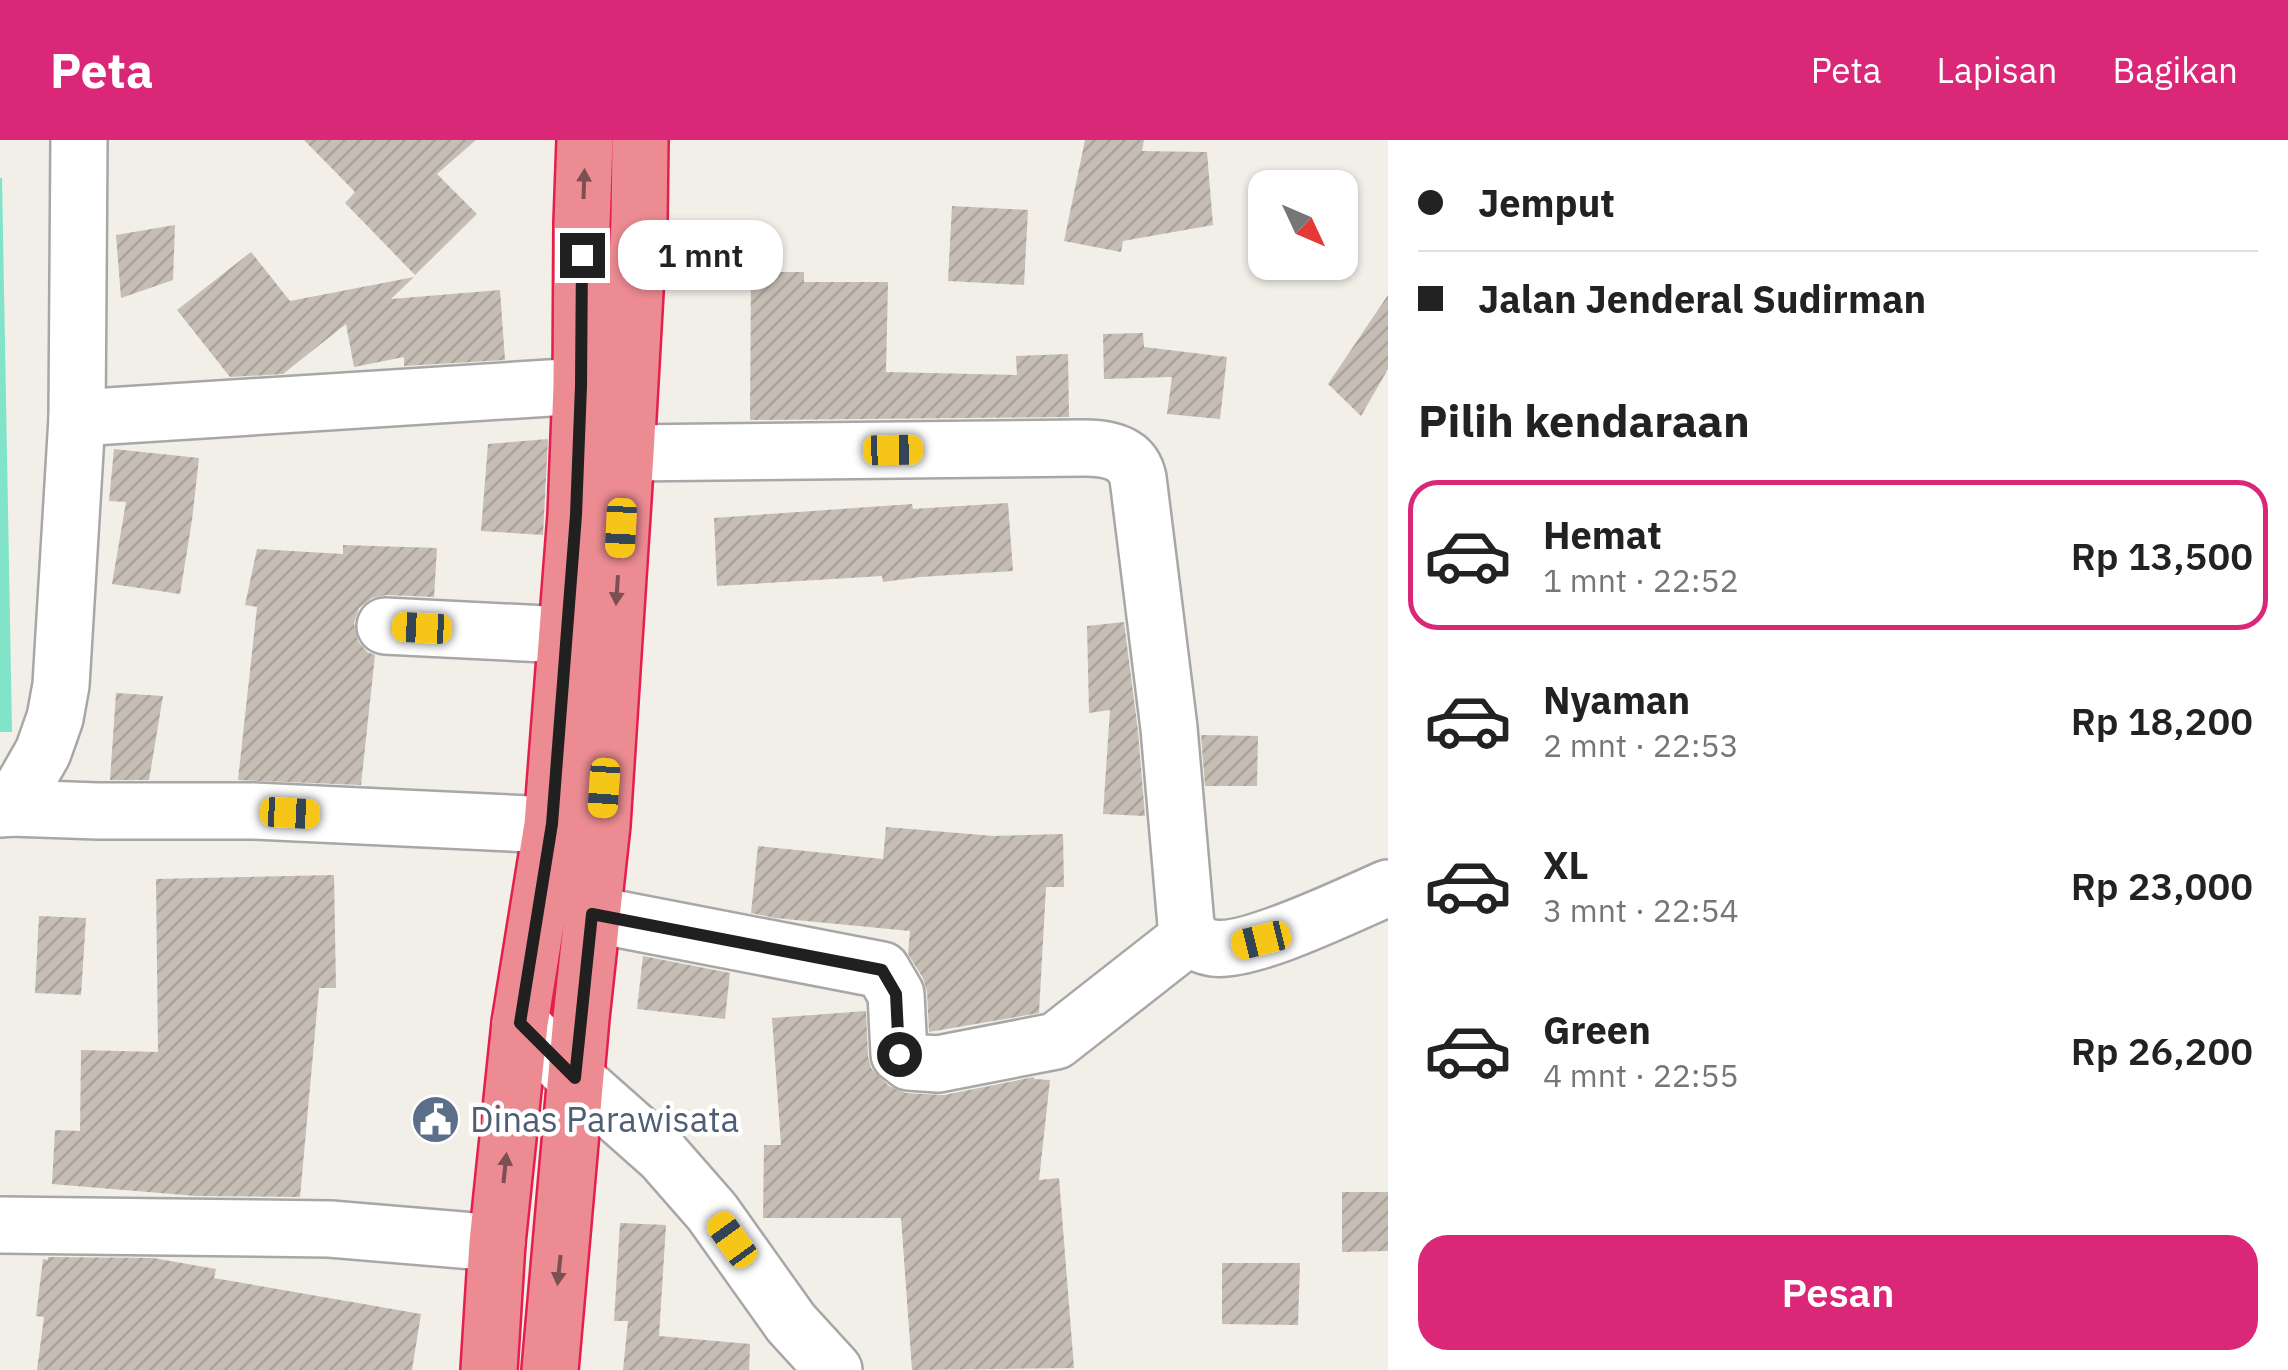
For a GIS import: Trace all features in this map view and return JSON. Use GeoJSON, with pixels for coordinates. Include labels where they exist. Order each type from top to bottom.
{"type":"FeatureCollection","features":[{"type":"Feature","properties":{"kind":"highway"},"geometry":{"type":"LineString","coordinates":[[550,1370],[602,825],[626,453],[605,387],[585,140]]}},
{"type":"Feature","properties":{"kind":"highway"},"geometry":{"type":"LineString","coordinates":[[489,1370],[497,1243],[520,1023],[552,824],[576,515],[639,221],[640,140]]}},
{"type":"Feature","properties":{"kind":"street"},"geometry":{"type":"LineString","coordinates":[[6,808],[43,752],[62,686],[78,418],[79,140]]}},
{"type":"Feature","properties":{"kind":"street"},"geometry":{"type":"LineString","coordinates":[[78,418],[605,387]]}},
{"type":"Feature","properties":{"kind":"street"},"geometry":{"type":"LineString","coordinates":[[626,453],[1084,448],[1110,449],[1130,460],[1138,478],[1190,936],[1199,944],[1228,949],[1261,940],[1388,888]]}},
{"type":"Feature","properties":{"kind":"street"},"geometry":{"type":"LineString","coordinates":[[385,626],[566,635]]}},
{"type":"Feature","properties":{"kind":"street"},"geometry":{"type":"LineString","coordinates":[[6,808],[253,812],[552,824]]}},
{"type":"Feature","properties":{"kind":"street"},"geometry":{"type":"LineString","coordinates":[[592,914],[882,970],[896,994],[899,1054],[909,1062],[938,1064],[1056,1041],[1190,936]]}},
{"type":"Feature","properties":{"kind":"street"},"geometry":{"type":"LineString","coordinates":[[520,1023],[663,1156],[712,1212],[792,1323],[834,1370]]}},
{"type":"Feature","properties":{"kind":"street"},"geometry":{"type":"LineString","coordinates":[[0,1225],[330,1229],[497,1243]]}},
{"type":"Feature","properties":{"kind":"green space"},"geometry":{"type":"Polygon","coordinates":[[[2,178],[12,732],[0,732],[2,178]]]}},
{"type":"Feature","properties":{"kind":"building"},"geometry":{"type":"Polygon","coordinates":[[[304,140],[476,140],[437,174],[477,214],[415,275],[345,203],[355,192],[304,140]]]}},
{"type":"Feature","properties":{"kind":"building"},"geometry":{"type":"Polygon","coordinates":[[[1085,140],[1144,140],[1142,151],[1207,152],[1213,225],[1123,241],[1121,252],[1064,241],[1085,140]]]}},
{"type":"Feature","properties":{"kind":"building"},"geometry":{"type":"Polygon","coordinates":[[[952,206],[1028,210],[1024,285],[948,281],[952,206]]]}},
{"type":"Feature","properties":{"kind":"building"},"geometry":{"type":"Polygon","coordinates":[[[175,225],[173,280],[121,298],[116,235],[175,225]]]}},
{"type":"Feature","properties":{"kind":"building"},"geometry":{"type":"Polygon","coordinates":[[[251,252],[290,301],[414,277],[391,299],[500,290],[505,360],[404,366],[404,357],[354,367],[346,324],[283,374],[230,377],[177,310],[251,252]]]}},
{"type":"Feature","properties":{"kind":"building"},"geometry":{"type":"Polygon","coordinates":[[[751,272],[804,272],[804,282],[888,282],[886,372],[1017,375],[1016,356],[1068,354],[1069,417],[750,420],[751,272]]]}},
{"type":"Feature","properties":{"kind":"building"},"geometry":{"type":"Polygon","coordinates":[[[1388,295],[1388,369],[1361,416],[1328,384],[1388,295]]]}},
{"type":"Feature","properties":{"kind":"building"},"geometry":{"type":"Polygon","coordinates":[[[1143,333],[1144,347],[1227,357],[1220,419],[1167,414],[1172,377],[1104,379],[1103,334],[1143,333]]]}},
{"type":"Feature","properties":{"kind":"building"},"geometry":{"type":"Polygon","coordinates":[[[548,439],[543,535],[481,531],[488,444],[548,439]]]}},
{"type":"Feature","properties":{"kind":"building"},"geometry":{"type":"Polygon","coordinates":[[[114,449],[199,458],[180,594],[112,584],[126,502],[109,501],[114,449]]]}},
{"type":"Feature","properties":{"kind":"building"},"geometry":{"type":"Polygon","coordinates":[[[1008,503],[1013,571],[883,582],[882,576],[717,586],[714,518],[912,504],[913,509],[1008,503]]]}},
{"type":"Feature","properties":{"kind":"building"},"geometry":{"type":"Polygon","coordinates":[[[343,545],[437,548],[434,597],[372,598],[359,608],[354,623],[358,641],[375,655],[361,785],[238,780],[257,607],[245,605],[257,549],[343,554],[343,545]]]}},
{"type":"Feature","properties":{"kind":"building"},"geometry":{"type":"Polygon","coordinates":[[[1124,622],[1145,816],[1103,814],[1110,710],[1089,713],[1087,626],[1124,622]]]}},
{"type":"Feature","properties":{"kind":"building"},"geometry":{"type":"Polygon","coordinates":[[[116,693],[163,696],[149,780],[110,780],[116,693]]]}},
{"type":"Feature","properties":{"kind":"building"},"geometry":{"type":"Polygon","coordinates":[[[1201,735],[1258,736],[1257,786],[1205,786],[1201,735]]]}},
{"type":"Feature","properties":{"kind":"building"},"geometry":{"type":"Polygon","coordinates":[[[886,827],[994,836],[1063,834],[1064,887],[1046,887],[1039,1013],[929,1032],[927,992],[908,954],[910,931],[751,913],[758,846],[883,859],[886,827]]]}},
{"type":"Feature","properties":{"kind":"building"},"geometry":{"type":"Polygon","coordinates":[[[334,875],[336,988],[319,988],[300,1197],[196,1196],[52,1184],[55,1130],[80,1131],[81,1050],[158,1052],[156,879],[334,875]]]}},
{"type":"Feature","properties":{"kind":"building"},"geometry":{"type":"Polygon","coordinates":[[[39,916],[86,918],[81,995],[35,993],[39,916]]]}},
{"type":"Feature","properties":{"kind":"building"},"geometry":{"type":"Polygon","coordinates":[[[643,956],[730,973],[725,1019],[637,1009],[643,956]]]}},
{"type":"Feature","properties":{"kind":"building"},"geometry":{"type":"Polygon","coordinates":[[[866,1011],[871,1068],[889,1086],[906,1093],[944,1095],[1034,1077],[1050,1080],[1039,1180],[1059,1178],[1074,1368],[912,1370],[901,1218],[763,1218],[764,1145],[781,1145],[772,1018],[866,1011]]]}},
{"type":"Feature","properties":{"kind":"building"},"geometry":{"type":"Polygon","coordinates":[[[1342,1192],[1388,1192],[1388,1251],[1342,1252],[1342,1192]]]}},
{"type":"Feature","properties":{"kind":"building"},"geometry":{"type":"Polygon","coordinates":[[[620,1223],[666,1225],[659,1336],[750,1344],[749,1370],[623,1370],[628,1321],[614,1321],[620,1223]]]}},
{"type":"Feature","properties":{"kind":"building"},"geometry":{"type":"Polygon","coordinates":[[[153,1258],[216,1269],[214,1278],[421,1314],[412,1370],[37,1370],[44,1317],[36,1316],[43,1259],[153,1258]]]}},
{"type":"Feature","properties":{"kind":"building"},"geometry":{"type":"Polygon","coordinates":[[[1222,1263],[1300,1263],[1298,1325],[1222,1324],[1222,1263]]]}},
{"type":"Feature","properties":{"kind":"place","name":"Dinas Parawisata"},"geometry":{"type":"Point","coordinates":[435,1120]}},
{"type":"Feature","properties":{"kind":"route"},"geometry":{"type":"LineString","coordinates":[[582,255],[576,515],[552,824],[520,1023],[575,1078],[592,914],[882,970],[896,994],[899,1054]]}}]}
